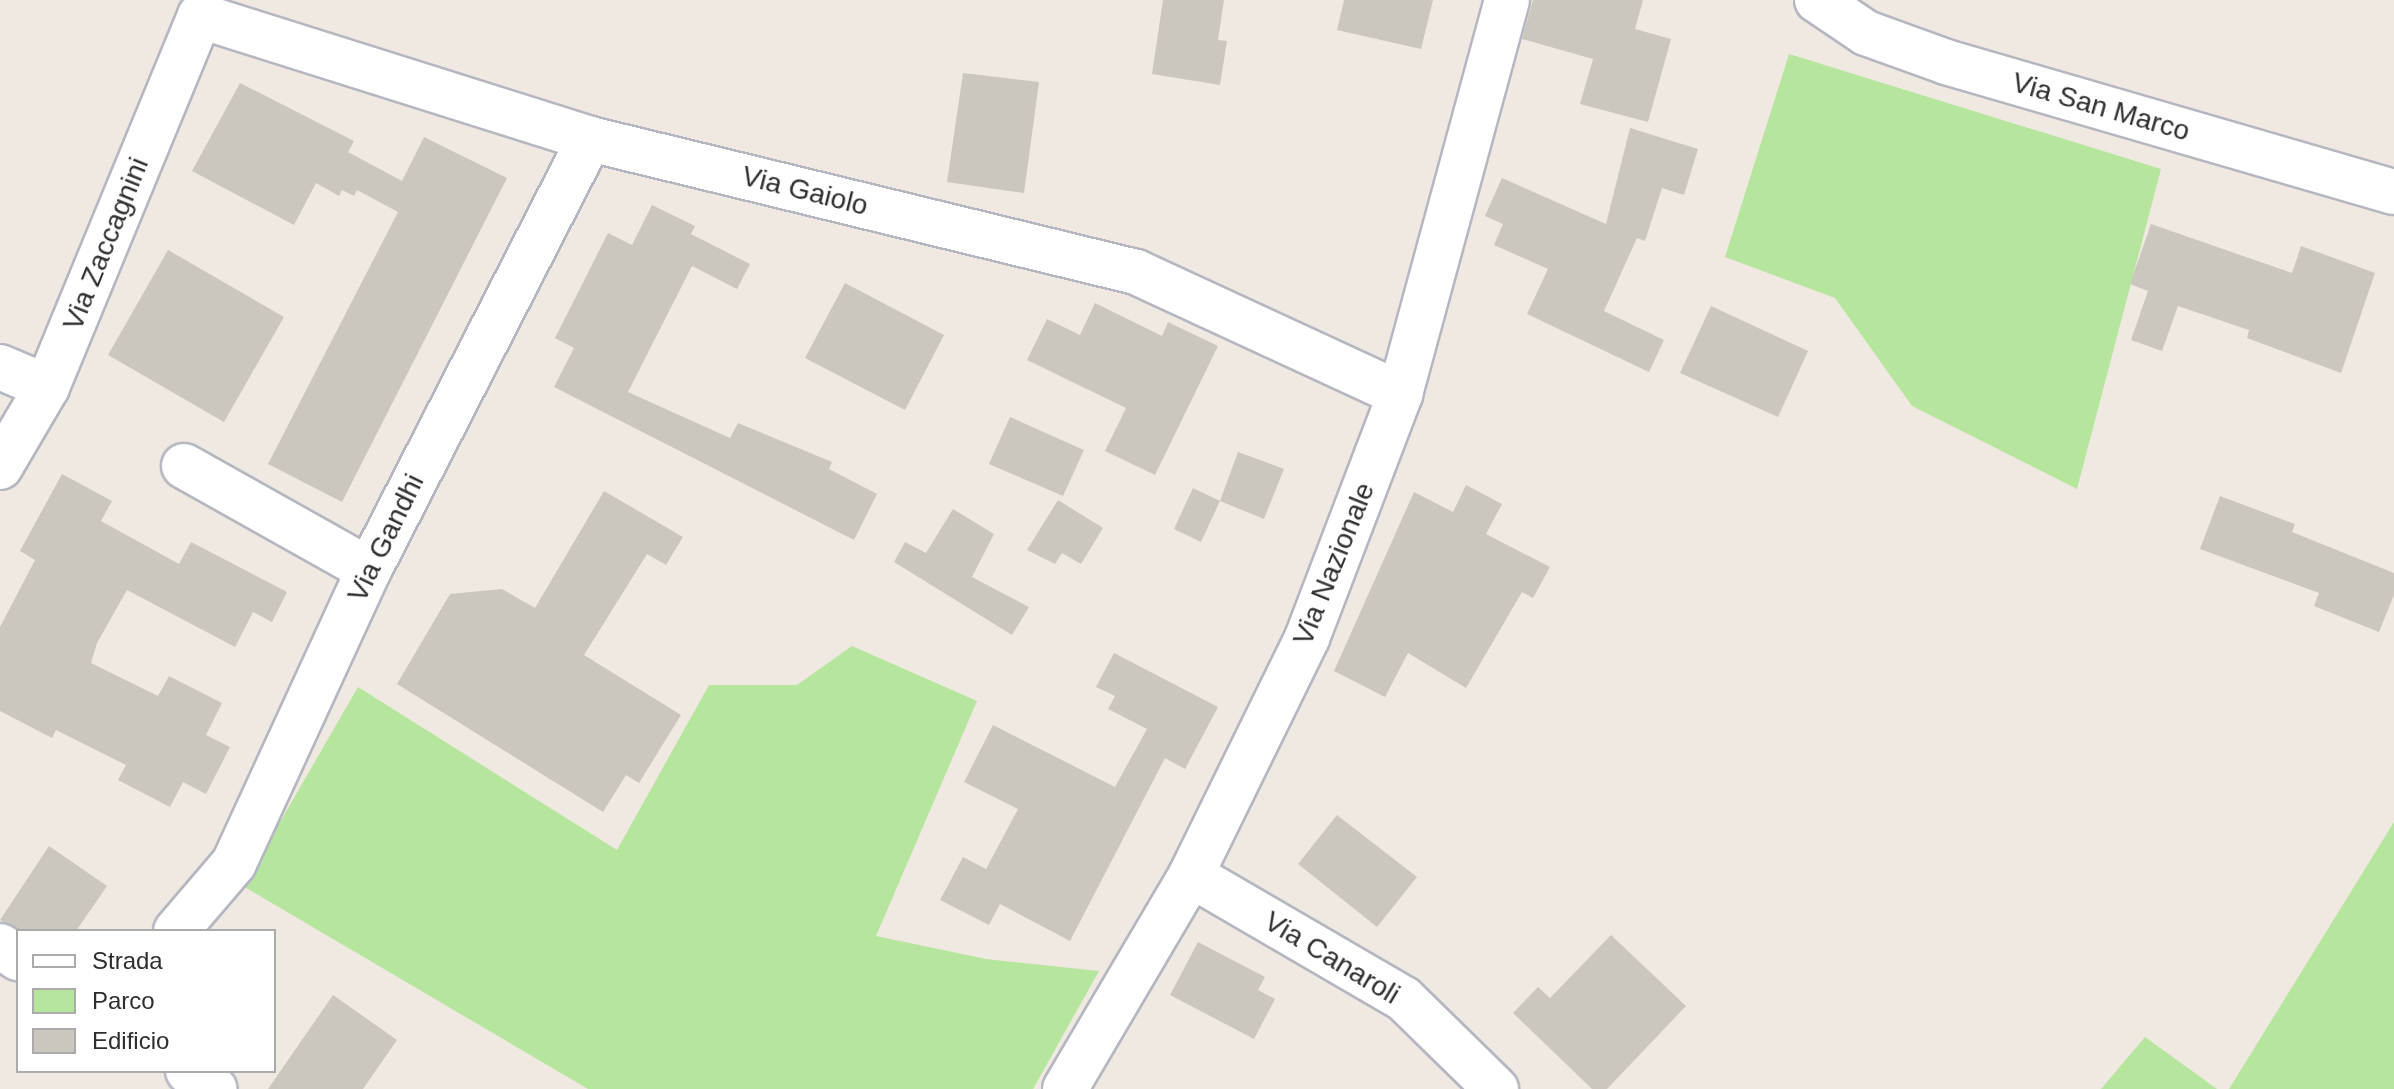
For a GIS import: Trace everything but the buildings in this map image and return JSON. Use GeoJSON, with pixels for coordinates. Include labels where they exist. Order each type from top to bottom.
{"type":"FeatureCollection","features":[{"type":"Feature","properties":{"kind":"street","name":"Via Nazionale"},"geometry":{"type":"LineString","coordinates":[[1065,1089],[1191,875],[1307,638],[1400,394],[1507,0]]}},
{"type":"Feature","properties":{"kind":"street","name":"Via San Marco"},"geometry":{"type":"LineString","coordinates":[[1817,0],[1866,33],[1946,62],[2394,192]]}},
{"type":"Feature","properties":{"kind":"street","name":"Via Gaiolo"},"geometry":{"type":"LineString","coordinates":[[200,16],[590,139],[1136,272],[1400,394]]}},
{"type":"Feature","properties":{"kind":"street","name":"Via Zaccagnini"},"geometry":{"type":"LineString","coordinates":[[0,467],[47,387],[200,16]]}},
{"type":"Feature","properties":{"kind":"street","name":"Via Gandhi"},"geometry":{"type":"LineString","coordinates":[[178,929],[234,863],[369,570],[590,139]]}},
{"type":"Feature","properties":{"kind":"street"},"geometry":{"type":"LineString","coordinates":[[0,367],[47,387]]}},
{"type":"Feature","properties":{"kind":"street"},"geometry":{"type":"LineString","coordinates":[[184,466],[369,570]]}},
{"type":"Feature","properties":{"kind":"street","name":"Via Canaroli"},"geometry":{"type":"LineString","coordinates":[[1191,875],[1404,999],[1496,1089]]}},
{"type":"Feature","properties":{"kind":"street"},"geometry":{"type":"LineString","coordinates":[[191,1073],[215,1089]]}},
{"type":"Feature","properties":{"kind":"green space"},"geometry":{"type":"Polygon","coordinates":[[[1789,54],[2161,169],[2077,489],[1912,406],[1835,298],[1725,257],[1789,54]]]}},
{"type":"Feature","properties":{"kind":"green space"},"geometry":{"type":"Polygon","coordinates":[[[852,646],[977,701],[876,936],[986,959],[1099,971],[1033,1089],[588,1089],[243,886],[358,687],[617,850],[709,685],[797,685],[852,646]]]}},
{"type":"Feature","properties":{"kind":"green space"},"geometry":{"type":"Polygon","coordinates":[[[2394,822],[2394,1089],[2229,1089],[2394,822]]]}},
{"type":"Feature","properties":{"kind":"green space"},"geometry":{"type":"Polygon","coordinates":[[[2145,1037],[2217,1089],[2101,1089],[2145,1037]]]}}]}
